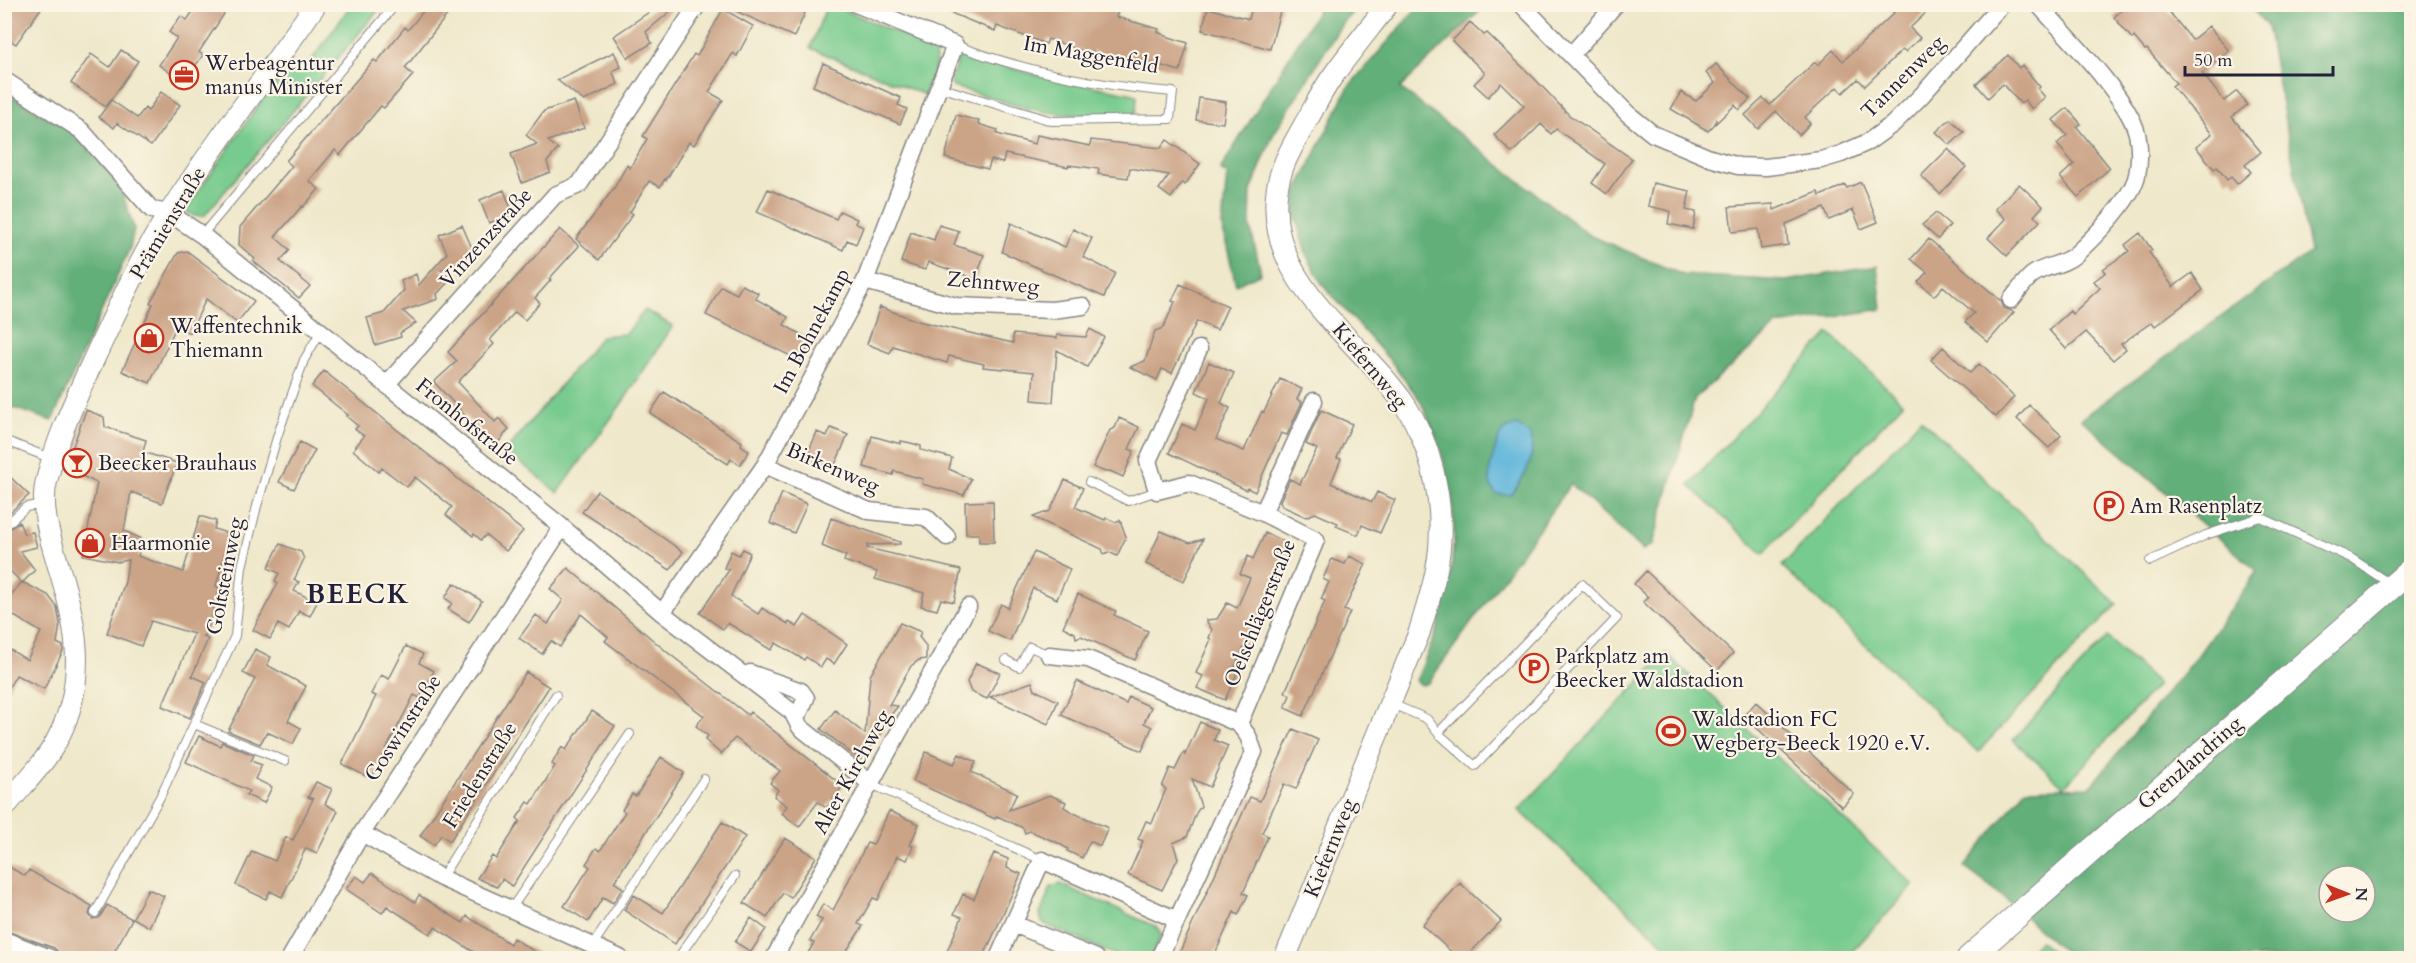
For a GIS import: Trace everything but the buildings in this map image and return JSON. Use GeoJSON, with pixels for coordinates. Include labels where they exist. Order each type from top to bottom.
{"type":"FeatureCollection","features":[{"type":"Feature","properties":{"kind":"main road","name":"Grenzlandring"},"geometry":{"type":"LineString","coordinates":[[1969,958],[2412,569]]}},
{"type":"Feature","properties":{"kind":"street","name":"Prämienstraße"},"geometry":{"type":"LineString","coordinates":[[4,808],[37,769],[58,737],[70,707],[74,686],[77,639],[45,515],[46,482],[65,422],[112,320],[169,213],[316,4]]}},
{"type":"Feature","properties":{"kind":"street","name":"Vinzenzstraße"},"geometry":{"type":"LineString","coordinates":[[386,385],[555,195],[579,185],[698,4]]}},
{"type":"Feature","properties":{"kind":"street","name":"Im Maggenfeld"},"geometry":{"type":"LineString","coordinates":[[856,4],[955,45]]}},
{"type":"Feature","properties":{"kind":"street","name":"Kiefernweg"},"geometry":{"type":"LineString","coordinates":[[1285,958],[1419,633],[1429,600],[1440,540],[1436,485],[1426,449],[1406,407],[1380,372],[1317,306],[1305,290],[1292,268],[1281,239],[1276,217],[1277,189],[1284,162],[1329,81],[1388,4]]}},
{"type":"Feature","properties":{"kind":"street","name":"Tannenweg"},"geometry":{"type":"LineString","coordinates":[[1521,4],[1628,114],[1653,134],[1710,159],[1738,166],[1794,165],[1841,154],[1868,142],[1893,124],[1922,95],[2002,4]]}},
{"type":"Feature","properties":{"kind":"street"},"geometry":{"type":"LineString","coordinates":[[1570,55],[1616,4]]}},
{"type":"Feature","properties":{"kind":"street"},"geometry":{"type":"LineString","coordinates":[[2011,300],[2034,273],[2060,265],[2074,255],[2130,191],[2138,169],[2139,147],[2136,130],[2127,112],[2113,92],[2038,4]]}},
{"type":"Feature","properties":{"kind":"street","name":"Im Bohnekamp"},"geometry":{"type":"LineString","coordinates":[[662,613],[765,465],[865,281],[955,45]]}},
{"type":"Feature","properties":{"kind":"street","name":"Fronhofstraße"},"geometry":{"type":"LineString","coordinates":[[9,82],[82,131],[152,210],[169,213],[202,235],[562,527],[662,613],[792,712],[800,727],[871,784]]}},
{"type":"Feature","properties":{"kind":"street","name":"Zehntweg"},"geometry":{"type":"LineString","coordinates":[[865,281],[956,306],[1052,310],[1083,306]]}},
{"type":"Feature","properties":{"kind":"street"},"geometry":{"type":"LineString","coordinates":[[1157,491],[1148,462],[1199,349]]}},
{"type":"Feature","properties":{"kind":"street","name":"Oelschlägerstraße"},"geometry":{"type":"LineString","coordinates":[[1263,513],[1314,401]]}},
{"type":"Feature","properties":{"kind":"street","name":"Birkenweg"},"geometry":{"type":"LineString","coordinates":[[765,465],[869,511],[926,517],[947,537]]}},
{"type":"Feature","properties":{"kind":"street","name":"Oelschlägerstraße"},"geometry":{"type":"LineString","coordinates":[[1049,655],[1088,659],[1239,724],[1316,540],[1263,513],[1189,483],[1157,491]]}},
{"type":"Feature","properties":{"kind":"street","name":"Goswinstraße"},"geometry":{"type":"LineString","coordinates":[[290,958],[362,833],[562,527]]}},
{"type":"Feature","properties":{"kind":"street","name":"Alter Kirchweg"},"geometry":{"type":"LineString","coordinates":[[774,958],[968,607]]}},
{"type":"Feature","properties":{"kind":"street"},"geometry":{"type":"LineString","coordinates":[[1159,958],[1254,752],[1248,736],[1239,724]]}},
{"type":"Feature","properties":{"kind":"street"},"geometry":{"type":"LineString","coordinates":[[362,833],[441,878],[620,958]]}},
{"type":"Feature","properties":{"kind":"street"},"geometry":{"type":"LineString","coordinates":[[998,958],[1042,860],[1177,920]]}},
{"type":"Feature","properties":{"kind":"street"},"geometry":{"type":"LineString","coordinates":[[1014,924],[1096,958]]}},
{"type":"Feature","properties":{"kind":"street"},"geometry":{"type":"LineString","coordinates":[[4,940],[50,958]]}},
{"type":"Feature","properties":{"kind":"lane","name":"Prämienstraße"},"geometry":{"type":"LineString","coordinates":[[202,235],[396,4]]}},
{"type":"Feature","properties":{"kind":"lane","name":"Im Maggenfeld"},"geometry":{"type":"LineString","coordinates":[[938,87],[1052,121],[1170,119],[1173,92],[1066,76],[996,60],[955,45]]}},
{"type":"Feature","properties":{"kind":"lane"},"geometry":{"type":"LineString","coordinates":[[4,100],[9,82]]}},
{"type":"Feature","properties":{"kind":"lane","name":"Goltsteinweg"},"geometry":{"type":"LineString","coordinates":[[95,912],[160,797],[235,636],[243,567],[263,485],[304,360],[321,332]]}},
{"type":"Feature","properties":{"kind":"lane"},"geometry":{"type":"LineString","coordinates":[[4,440],[53,459]]}},
{"type":"Feature","properties":{"kind":"lane","name":"Oelschlägerstraße"},"geometry":{"type":"LineString","coordinates":[[1089,482],[1128,501],[1157,491]]}},
{"type":"Feature","properties":{"kind":"lane"},"geometry":{"type":"LineString","coordinates":[[4,527],[26,507],[45,504]]}},
{"type":"Feature","properties":{"kind":"lane"},"geometry":{"type":"LineString","coordinates":[[2150,561],[2206,535],[2260,517],[2351,558],[2393,586]]}},
{"type":"Feature","properties":{"kind":"lane"},"geometry":{"type":"LineString","coordinates":[[1389,703],[1427,719],[1438,733],[1475,766],[1617,618],[1581,584],[1438,733]]}},
{"type":"Feature","properties":{"kind":"lane","name":"Oelschlägerstraße"},"geometry":{"type":"LineString","coordinates":[[1006,660],[1019,667],[1030,647],[1049,655]]}},
{"type":"Feature","properties":{"kind":"lane","name":"Friedenstraße"},"geometry":{"type":"LineString","coordinates":[[441,878],[556,695]]}},
{"type":"Feature","properties":{"kind":"lane"},"geometry":{"type":"LineString","coordinates":[[194,724],[285,761]]}},
{"type":"Feature","properties":{"kind":"lane"},"geometry":{"type":"LineString","coordinates":[[511,909],[630,734]]}},
{"type":"Feature","properties":{"kind":"lane"},"geometry":{"type":"LineString","coordinates":[[591,946],[704,779]]}},
{"type":"Feature","properties":{"kind":"lane"},"geometry":{"type":"LineString","coordinates":[[871,784],[1042,860]]}},
{"type":"Feature","properties":{"kind":"lane"},"geometry":{"type":"LineString","coordinates":[[678,958],[735,876]]}},
{"type":"Feature","properties":{"kind":"green space"},"geometry":{"type":"Polygon","coordinates":[[[351,5],[383,5],[204,216],[194,216],[185,211],[288,62],[303,72],[351,5]]]}},
{"type":"Feature","properties":{"kind":"green space"},"geometry":{"type":"Polygon","coordinates":[[[827,5],[833,5],[933,48],[935,65],[925,95],[810,48],[827,5]]]}},
{"type":"Feature","properties":{"kind":"green space"},"geometry":{"type":"Polygon","coordinates":[[[1321,5],[1360,5],[1343,22],[1273,135],[1251,191],[1250,225],[1261,273],[1236,285],[1222,226],[1227,174],[1220,170],[1321,5]]]}},
{"type":"Feature","properties":{"kind":"green space"},"geometry":{"type":"Polygon","coordinates":[[[1420,5],[1486,5],[1400,88],[1589,235],[1683,275],[1786,281],[1877,266],[1882,309],[1777,325],[1695,398],[1653,544],[1643,550],[1571,484],[1428,683],[1421,685],[1416,681],[1437,630],[1451,572],[1454,537],[1452,493],[1438,441],[1420,400],[1394,365],[1322,284],[1306,254],[1295,215],[1296,192],[1349,86],[1420,5]]]}},
{"type":"Feature","properties":{"kind":"green space"},"geometry":{"type":"Polygon","coordinates":[[[2249,5],[2411,5],[2411,958],[2072,958],[1996,891],[1964,867],[2026,789],[2090,787],[2201,651],[2257,571],[2081,419],[2310,252],[2267,26],[2249,5]]]}},
{"type":"Feature","properties":{"kind":"green space"},"geometry":{"type":"Polygon","coordinates":[[[965,55],[1040,76],[1134,94],[1137,96],[1136,110],[1134,115],[1120,116],[1053,113],[1026,108],[953,87],[950,81],[958,58],[965,55]]]}},
{"type":"Feature","properties":{"kind":"green space"},"geometry":{"type":"Polygon","coordinates":[[[5,92],[73,132],[102,163],[122,192],[134,228],[130,248],[52,421],[5,405],[5,92]]]}},
{"type":"Feature","properties":{"kind":"green space"},"geometry":{"type":"Polygon","coordinates":[[[645,310],[673,326],[558,493],[506,451],[602,336],[626,334],[645,310]]]}},
{"type":"Feature","properties":{"kind":"green space"},"geometry":{"type":"Polygon","coordinates":[[[1829,333],[1903,403],[1763,554],[1689,485],[1829,333]]]}},
{"type":"Feature","properties":{"kind":"green space"},"geometry":{"type":"Polygon","coordinates":[[[1921,419],[2117,604],[1978,752],[1782,566],[1921,419]]]}},
{"type":"Feature","properties":{"kind":"green space"},"geometry":{"type":"Polygon","coordinates":[[[2107,637],[2158,684],[2064,787],[2013,740],[2107,637]]]}},
{"type":"Feature","properties":{"kind":"green space","name":"Waldstadion FC Wegberg-Beeck 1920 e.V."},"geometry":{"type":"Polygon","coordinates":[[[1666,653],[1914,885],[1846,958],[1679,958],[1519,810],[1666,653]]]}},
{"type":"Feature","properties":{"kind":"green space"},"geometry":{"type":"Polygon","coordinates":[[[1060,884],[1157,927],[1161,935],[1151,958],[1122,958],[1042,923],[1040,914],[1051,887],[1060,884]]]}},
{"type":"Feature","properties":{"kind":"green space"},"geometry":{"type":"Polygon","coordinates":[[[2040,941],[2059,958],[2021,958],[2040,941]]]}},
{"type":"Feature","properties":{"kind":"water"},"geometry":{"type":"Polygon","coordinates":[[[1517,425],[1529,433],[1532,450],[1529,466],[1510,495],[1496,494],[1489,476],[1499,437],[1506,429],[1517,425]]]}},
{"type":"Feature","properties":{"kind":"place","name":"Werbeagentur manus Minister"},"geometry":{"type":"Point","coordinates":[184,75]}},
{"type":"Feature","properties":{"kind":"place","name":"Waffentechnik Thiemann"},"geometry":{"type":"Point","coordinates":[149,338]}},
{"type":"Feature","properties":{"kind":"place","name":"Beecker Brauhaus"},"geometry":{"type":"Point","coordinates":[77,463]}},
{"type":"Feature","properties":{"kind":"place","name":"Am Rasenplatz"},"geometry":{"type":"Point","coordinates":[2109,506]}},
{"type":"Feature","properties":{"kind":"place","name":"Haarmonie"},"geometry":{"type":"Point","coordinates":[90,543]}},
{"type":"Feature","properties":{"kind":"place","name":"Parkplatz am Beecker Waldstadion"},"geometry":{"type":"Point","coordinates":[1534,668]}},
{"type":"Feature","properties":{"kind":"place","name":"Waldstadion FC Wegberg-Beeck 1920 e.V."},"geometry":{"type":"Point","coordinates":[1671,731]}},
{"type":"Feature","properties":{"kind":"district","name":"BEECK"},"geometry":{"type":"Point","coordinates":[358,594]}}]}
